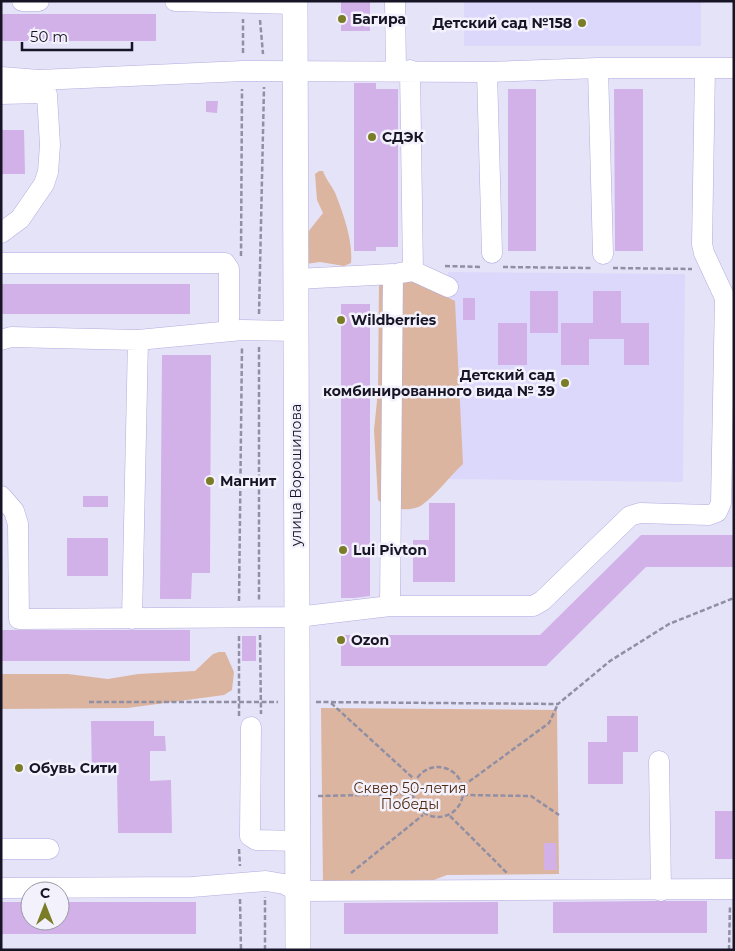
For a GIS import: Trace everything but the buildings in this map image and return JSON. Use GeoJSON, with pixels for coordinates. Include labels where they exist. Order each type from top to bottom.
{"type":"FeatureCollection","features":[{"type":"Feature","properties":{"kind":"main road","name":"улица Ворошилова"},"geometry":{"type":"LineString","coordinates":[[295,2],[298,950]]}},
{"type":"Feature","properties":{"kind":"lane"},"geometry":{"type":"LineString","coordinates":[[22,1],[39,1]]}},
{"type":"Feature","properties":{"kind":"lane"},"geometry":{"type":"LineString","coordinates":[[175,1],[295,2]]}},
{"type":"Feature","properties":{"kind":"lane"},"geometry":{"type":"LineString","coordinates":[[395,1],[403,70],[413,270]]}},
{"type":"Feature","properties":{"kind":"lane"},"geometry":{"type":"LineString","coordinates":[[1,77],[39,80],[295,70],[486,72],[598,68],[734,68]]}},
{"type":"Feature","properties":{"kind":"lane"},"geometry":{"type":"LineString","coordinates":[[598,68],[603,263]]}},
{"type":"Feature","properties":{"kind":"lane"},"geometry":{"type":"LineString","coordinates":[[1,496],[14,511],[18,524],[19,619],[260,618],[297,617],[390,606],[533,606],[542,601],[630,516],[640,513],[709,515],[717,512],[721,503],[725,298],[702,244],[705,68]]}},
{"type":"Feature","properties":{"kind":"lane"},"geometry":{"type":"LineString","coordinates":[[486,72],[490,262]]}},
{"type":"Feature","properties":{"kind":"lane"},"geometry":{"type":"LineString","coordinates":[[1,94],[42,93],[47,95],[50,145],[48,172],[44,184],[20,219],[1,233]]}},
{"type":"Feature","properties":{"kind":"lane"},"geometry":{"type":"LineString","coordinates":[[1,263],[225,263],[229,269],[243,330]]}},
{"type":"Feature","properties":{"kind":"lane"},"geometry":{"type":"LineString","coordinates":[[296,279],[393,274],[413,270],[448,287]]}},
{"type":"Feature","properties":{"kind":"lane"},"geometry":{"type":"LineString","coordinates":[[390,606],[393,274]]}},
{"type":"Feature","properties":{"kind":"lane"},"geometry":{"type":"LineString","coordinates":[[1,340],[11,337],[138,340],[243,330],[296,331]]}},
{"type":"Feature","properties":{"kind":"lane"},"geometry":{"type":"LineString","coordinates":[[132,619],[138,340]]}},
{"type":"Feature","properties":{"kind":"lane"},"geometry":{"type":"LineString","coordinates":[[250,723],[250,836],[256,840],[298,840]]}},
{"type":"Feature","properties":{"kind":"lane"},"geometry":{"type":"LineString","coordinates":[[659,761],[661,891]]}},
{"type":"Feature","properties":{"kind":"lane"},"geometry":{"type":"LineString","coordinates":[[1,849],[49,849]]}},
{"type":"Feature","properties":{"kind":"lane"},"geometry":{"type":"LineString","coordinates":[[1,888],[192,886],[266,881],[284,884],[298,891],[732,890]]}},
{"type":"Feature","properties":{"kind":"path"},"geometry":{"type":"LineString","coordinates":[[250,723],[239,702],[243,330],[265,71],[251,3]]}},
{"type":"Feature","properties":{"kind":"path"},"geometry":{"type":"LineString","coordinates":[[241,263],[243,71],[251,3]]}},
{"type":"Feature","properties":{"kind":"path"},"geometry":{"type":"LineString","coordinates":[[444,266],[490,262],[603,263],[712,269]]}},
{"type":"Feature","properties":{"kind":"path"},"geometry":{"type":"LineString","coordinates":[[243,330],[260,618],[260,701],[250,723]]}},
{"type":"Feature","properties":{"kind":"path"},"geometry":{"type":"LineString","coordinates":[[463,786],[549,723],[558,704],[610,661],[669,624],[734,598]]}},
{"type":"Feature","properties":{"kind":"path"},"geometry":{"type":"LineString","coordinates":[[89,702],[260,701],[558,704]]}},
{"type":"Feature","properties":{"kind":"path"},"geometry":{"type":"LineString","coordinates":[[329,702],[414,779]]}},
{"type":"Feature","properties":{"kind":"path"},"geometry":{"type":"LineString","coordinates":[[441,766],[455,773],[463,786],[463,795],[456,811],[450,816],[440,818],[423,814],[411,794],[414,779],[426,769],[441,766]]}},
{"type":"Feature","properties":{"kind":"path"},"geometry":{"type":"LineString","coordinates":[[318,796],[411,794]]}},
{"type":"Feature","properties":{"kind":"path"},"geometry":{"type":"LineString","coordinates":[[463,795],[531,796],[558,815]]}},
{"type":"Feature","properties":{"kind":"path"},"geometry":{"type":"LineString","coordinates":[[329,891],[423,814]]}},
{"type":"Feature","properties":{"kind":"path"},"geometry":{"type":"LineString","coordinates":[[450,816],[524,891]]}},
{"type":"Feature","properties":{"kind":"path"},"geometry":{"type":"LineString","coordinates":[[240,842],[242,950]]}},
{"type":"Feature","properties":{"kind":"path"},"geometry":{"type":"LineString","coordinates":[[265,950],[266,881]]}},
{"type":"Feature","properties":{"kind":"path"},"geometry":{"type":"LineString","coordinates":[[729,950],[732,890]]}},
{"type":"Feature","properties":{"kind":"shaded area","name":"Детский сад №158"},"geometry":{"type":"Polygon","coordinates":[[[464,1],[701,1],[701,46],[464,46],[464,1]]]}},
{"type":"Feature","properties":{"kind":"shaded area","name":"Детский сад комбинированного вида № 39"},"geometry":{"type":"Polygon","coordinates":[[[448,272],[685,274],[683,482],[446,479],[448,272]]]}},
{"type":"Feature","properties":{"kind":"green space"},"geometry":{"type":"Polygon","coordinates":[[[323,171],[335,192],[347,229],[351,246],[351,263],[344,266],[320,262],[299,265],[308,232],[323,213],[317,200],[315,174],[323,171]]]}},
{"type":"Feature","properties":{"kind":"green space"},"geometry":{"type":"Polygon","coordinates":[[[410,279],[455,301],[463,464],[422,505],[411,509],[399,509],[387,506],[378,500],[374,430],[378,391],[379,284],[410,279]]]}},
{"type":"Feature","properties":{"kind":"green space"},"geometry":{"type":"Polygon","coordinates":[[[225,652],[234,672],[232,690],[224,695],[128,708],[1,709],[1,674],[68,674],[108,679],[138,674],[195,671],[213,654],[225,652]]]}},
{"type":"Feature","properties":{"kind":"green space","name":"Сквер 50-летия Победы"},"geometry":{"type":"Polygon","coordinates":[[[321,708],[557,710],[559,874],[447,875],[418,886],[323,886],[321,708]]]}},
{"type":"Feature","properties":{"kind":"place","name":"Багира"},"geometry":{"type":"Point","coordinates":[342,19]}},
{"type":"Feature","properties":{"kind":"place","name":"Детский сад №158"},"geometry":{"type":"Point","coordinates":[582,23]}},
{"type":"Feature","properties":{"kind":"place","name":"СДЭК"},"geometry":{"type":"Point","coordinates":[372,137]}},
{"type":"Feature","properties":{"kind":"place","name":"Wildberries"},"geometry":{"type":"Point","coordinates":[341,320]}},
{"type":"Feature","properties":{"kind":"place","name":"Детский сад комбинированного вида № 39"},"geometry":{"type":"Point","coordinates":[565,383]}},
{"type":"Feature","properties":{"kind":"place","name":"Магнит"},"geometry":{"type":"Point","coordinates":[210,481]}},
{"type":"Feature","properties":{"kind":"place","name":"Lui Pivton"},"geometry":{"type":"Point","coordinates":[343,550]}},
{"type":"Feature","properties":{"kind":"place","name":"Ozon"},"geometry":{"type":"Point","coordinates":[341,640]}},
{"type":"Feature","properties":{"kind":"place","name":"Обувь Сити"},"geometry":{"type":"Point","coordinates":[19,768]}}]}
